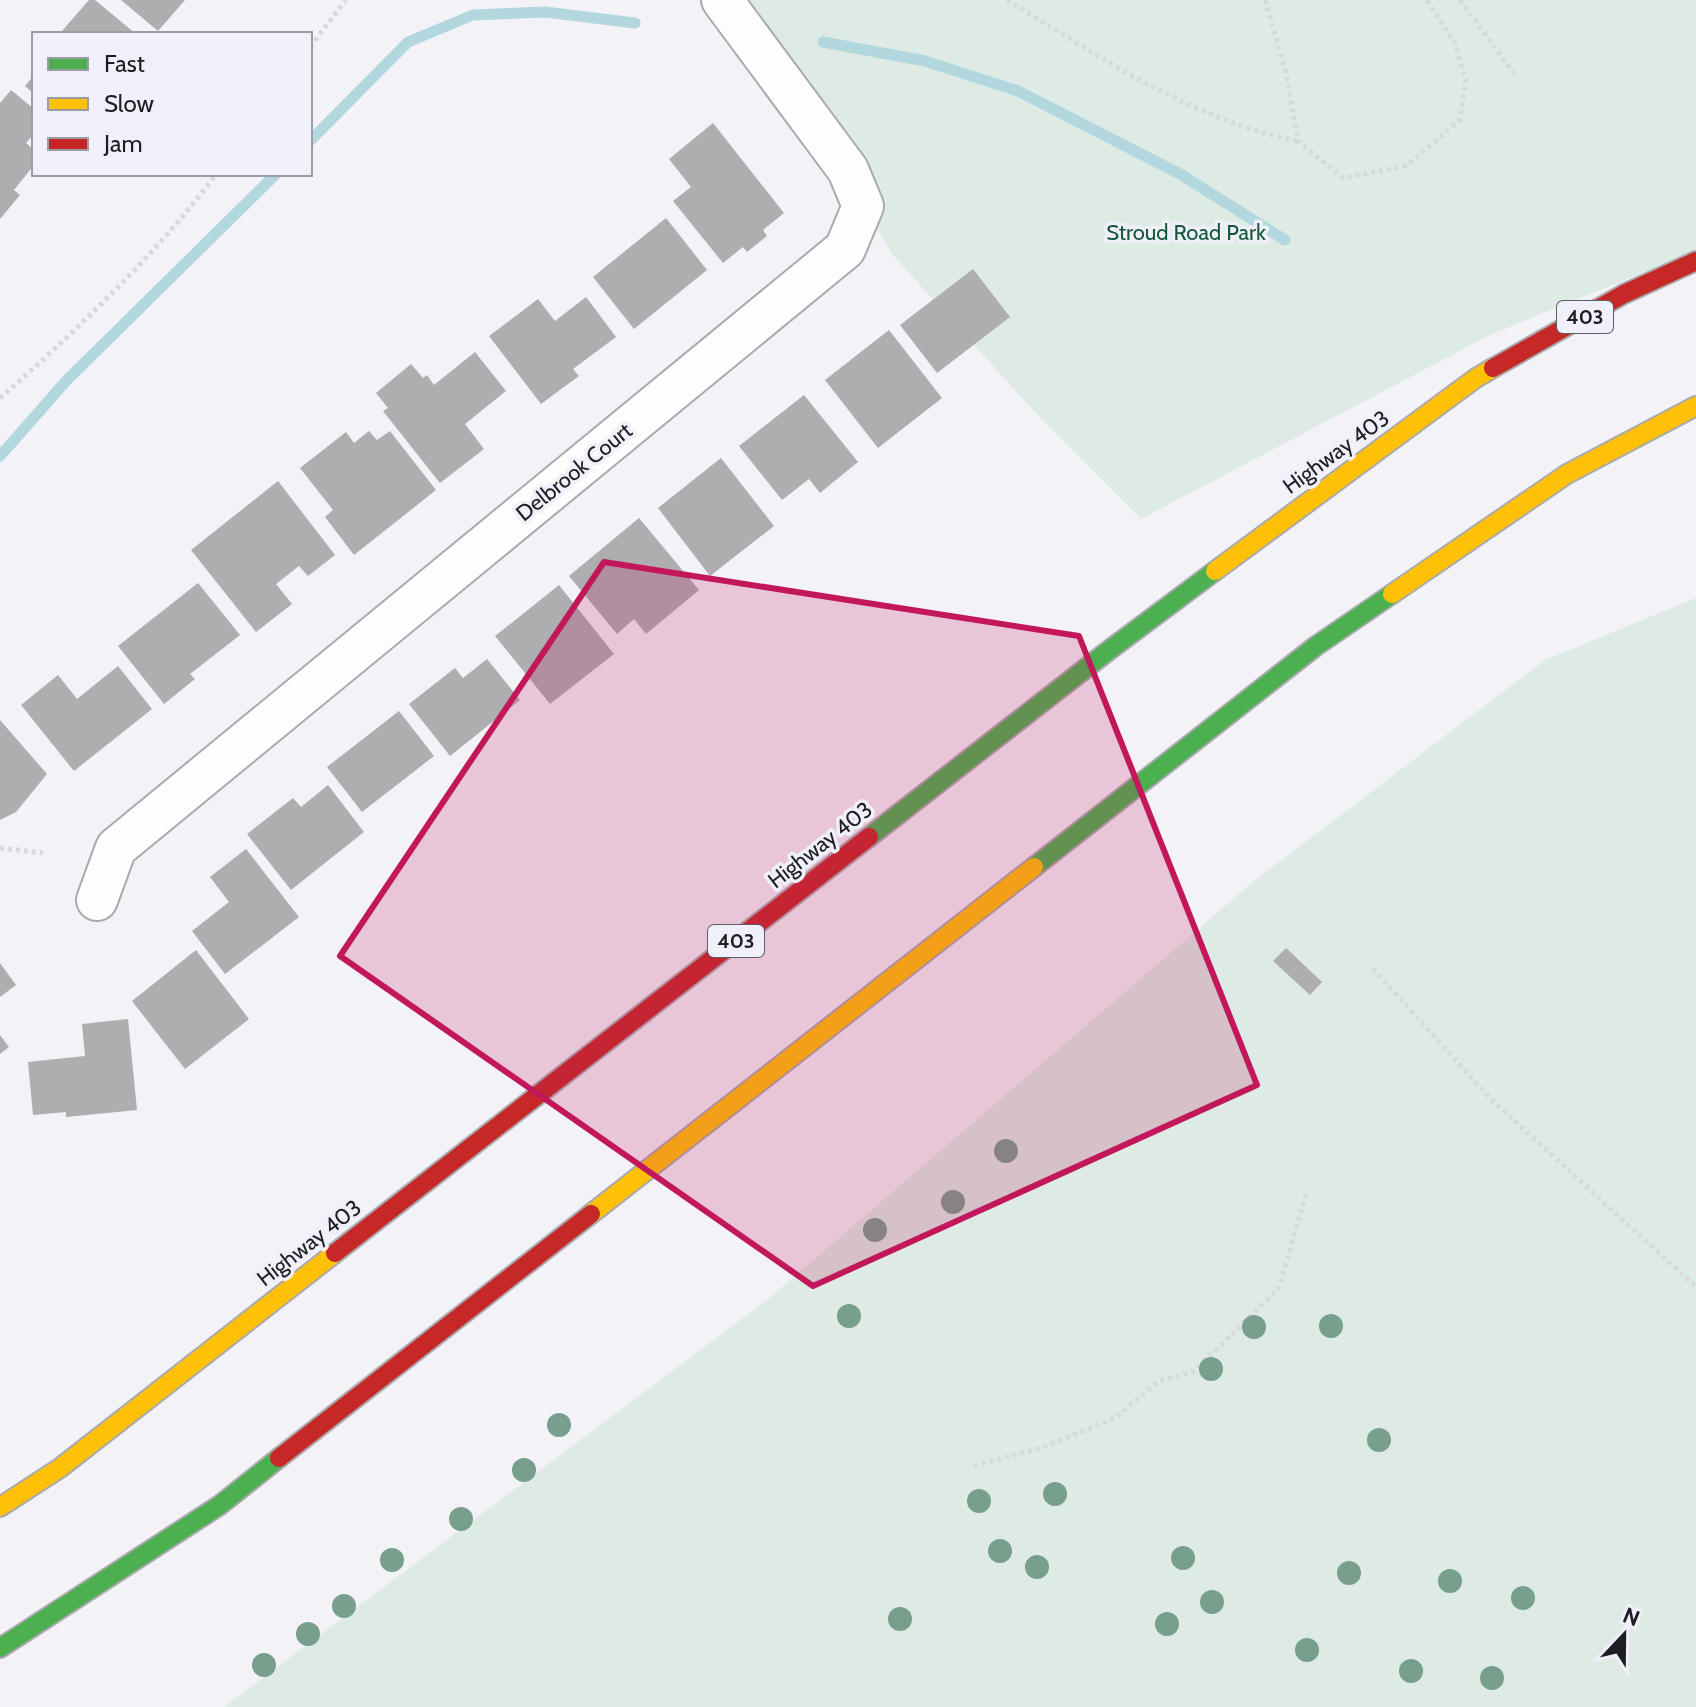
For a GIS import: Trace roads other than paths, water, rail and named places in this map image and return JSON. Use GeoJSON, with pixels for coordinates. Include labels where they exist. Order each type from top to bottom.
{"type":"FeatureCollection","features":[{"type":"Feature","properties":{"kind":"highway","name":"Highway 403"},"geometry":{"type":"LineString","coordinates":[[0,1507],[60,1468],[1108,651],[1476,378],[1624,294],[1696,261]]}},
{"type":"Feature","properties":{"kind":"highway"},"geometry":{"type":"LineString","coordinates":[[0,1648],[220,1505],[1316,646],[1567,474],[1696,406]]}},
{"type":"Feature","properties":{"kind":"street","name":"Delbrook Court"},"geometry":{"type":"LineString","coordinates":[[97,900],[116,848],[845,249],[863,206],[848,170],[722,0]]}},
{"type":"Feature","properties":{"kind":"waterway"},"geometry":{"type":"LineString","coordinates":[[312,139],[408,42],[473,15],[545,12],[635,23]]}},
{"type":"Feature","properties":{"kind":"waterway"},"geometry":{"type":"LineString","coordinates":[[823,42],[925,61],[1018,91],[1180,174],[1285,240]]}},
{"type":"Feature","properties":{"kind":"waterway"},"geometry":{"type":"LineString","coordinates":[[0,456],[67,380],[274,176]]}},
{"type":"Feature","properties":{"kind":"park label","name":"Stroud Road Park"},"geometry":{"type":"Point","coordinates":[1186,232]}}]}
